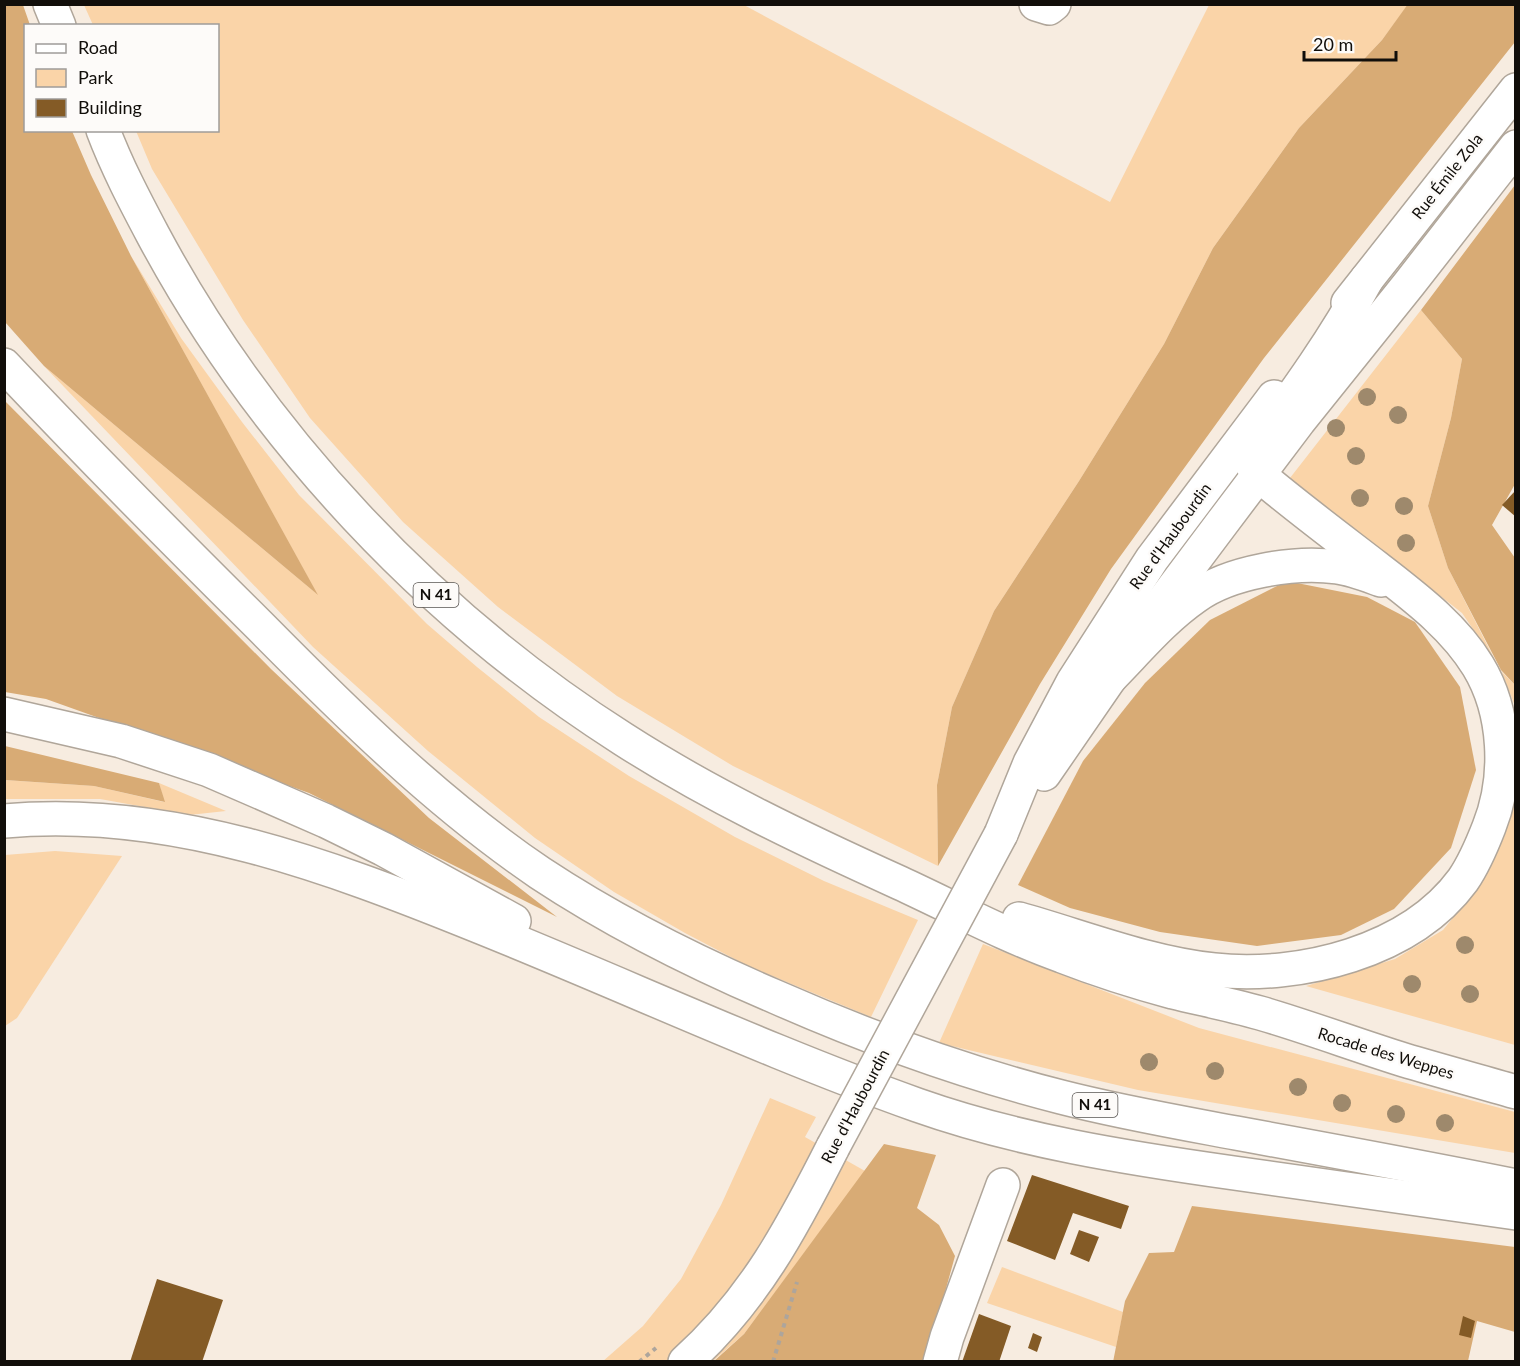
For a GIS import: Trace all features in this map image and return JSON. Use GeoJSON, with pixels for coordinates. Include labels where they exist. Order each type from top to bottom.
{"type":"FeatureCollection","features":[{"type":"Feature","properties":{"kind":"main road"},"geometry":{"type":"LineString","coordinates":[[50,4],[58,24]]}},
{"type":"Feature","properties":{"kind":"main road"},"geometry":{"type":"LineString","coordinates":[[65,4],[70,24]]}},
{"type":"Feature","properties":{"kind":"main road"},"geometry":{"type":"LineString","coordinates":[[1036,4],[1049,9],[1054,4]]}},
{"type":"Feature","properties":{"kind":"main road","name":"Rue Émile Zola"},"geometry":{"type":"LineString","coordinates":[[1373,271],[1515,90]]}},
{"type":"Feature","properties":{"kind":"main road","name":"N 41"},"geometry":{"type":"LineString","coordinates":[[104,132],[137,206],[176,277],[249,387],[330,486],[381,542],[445,605],[545,686],[660,762],[811,842],[925,895]]}},
{"type":"Feature","properties":{"kind":"main road","name":"Rue d'Haubourdin"},"geometry":{"type":"LineString","coordinates":[[685,1362],[728,1316],[762,1274],[789,1231],[1001,834],[1160,607],[1258,475],[1515,147]]}},
{"type":"Feature","properties":{"kind":"main road"},"geometry":{"type":"LineString","coordinates":[[925,895],[1017,918],[1131,952],[1214,970],[1257,972],[1322,964],[1358,953],[1420,922],[1442,904],[1463,879],[1479,852],[1493,818],[1501,782],[1502,738],[1494,704],[1479,667],[1457,636],[1420,601],[1258,475],[1251,463],[1252,455],[1258,444],[1319,359],[1373,271]]}},
{"type":"Feature","properties":{"kind":"main road","name":"Rue d'Haubourdin"},"geometry":{"type":"LineString","coordinates":[[1001,834],[1042,738],[1073,682],[1152,559],[1246,433],[1373,271]]}},
{"type":"Feature","properties":{"kind":"main road","name":"N 41"},"geometry":{"type":"LineString","coordinates":[[4,365],[198,566],[382,746],[511,853],[566,890],[630,927],[737,981],[824,1018],[903,1049],[1025,1087],[1124,1112],[1515,1186]]}},
{"type":"Feature","properties":{"kind":"main road"},"geometry":{"type":"LineString","coordinates":[[1108,680],[1152,635],[1195,596],[1212,585],[1260,572],[1288,567],[1338,567],[1382,581],[1420,601]]}},
{"type":"Feature","properties":{"kind":"main road"},"geometry":{"type":"LineString","coordinates":[[4,714],[121,741],[209,770],[271,796],[327,821],[393,855],[649,997]]}},
{"type":"Feature","properties":{"kind":"main road"},"geometry":{"type":"LineString","coordinates":[[4,821],[91,820],[147,825],[194,832],[247,844],[350,877],[427,905],[791,1058],[909,1102],[1013,1132],[1080,1148],[1162,1162],[1515,1212]]}},
{"type":"Feature","properties":{"kind":"main road","name":"Rocade des Weppes"},"geometry":{"type":"LineString","coordinates":[[925,895],[1006,934],[1063,957],[1167,990],[1258,1012],[1406,1060],[1515,1092]]}},
{"type":"Feature","properties":{"kind":"main road"},"geometry":{"type":"LineString","coordinates":[[940,1362],[947,1336],[1003,1185]]}},
{"type":"Feature","properties":{"kind":"green space"},"geometry":{"type":"Polygon","coordinates":[[[84,5],[744,5],[1110,202],[1209,5],[1408,5],[1382,40],[1299,128],[1213,248],[1164,344],[1079,481],[994,611],[952,707],[937,785],[938,866],[733,766],[617,696],[498,607],[403,522],[310,418],[243,320],[152,169],[136,132],[219,132],[219,24],[93,24],[84,5]]]}},
{"type":"Feature","properties":{"kind":"green space"},"geometry":{"type":"Polygon","coordinates":[[[131,256],[181,338],[299,495],[427,624],[477,667],[539,717],[629,776],[735,837],[824,881],[918,920],[871,1017],[748,966],[614,892],[535,838],[428,751],[313,647],[44,366],[317,594],[131,256]]]}},
{"type":"Feature","properties":{"kind":"green space"},"geometry":{"type":"Polygon","coordinates":[[[1421,310],[1462,359],[1451,418],[1428,506],[1448,568],[1497,664],[1462,613],[1290,478],[1421,310]]]}},
{"type":"Feature","properties":{"kind":"green space"},"geometry":{"type":"Polygon","coordinates":[[[1502,672],[1515,685],[1515,706],[1502,672]]]}},
{"type":"Feature","properties":{"kind":"green space"},"geometry":{"type":"Polygon","coordinates":[[[1515,779],[1515,1045],[1306,986],[1395,959],[1443,930],[1480,885],[1505,835],[1515,779]]]}},
{"type":"Feature","properties":{"kind":"green space"},"geometry":{"type":"Polygon","coordinates":[[[4,780],[94,786],[164,802],[159,783],[226,811],[189,815],[100,799],[5,799],[4,780]]]}},
{"type":"Feature","properties":{"kind":"green space"},"geometry":{"type":"Polygon","coordinates":[[[55,851],[122,856],[17,1018],[5,1026],[5,855],[55,851]]]}},
{"type":"Feature","properties":{"kind":"green space"},"geometry":{"type":"Polygon","coordinates":[[[983,944],[1199,1028],[1515,1112],[1515,1153],[1138,1090],[939,1043],[983,944]]]}},
{"type":"Feature","properties":{"kind":"green space"},"geometry":{"type":"Polygon","coordinates":[[[770,1098],[816,1117],[805,1137],[865,1171],[744,1334],[713,1361],[602,1362],[643,1326],[681,1279],[721,1205],[770,1098]]]}},
{"type":"Feature","properties":{"kind":"green space"},"geometry":{"type":"Polygon","coordinates":[[[1002,1267],[1123,1312],[1116,1347],[987,1303],[1002,1267]]]}},
{"type":"Feature","properties":{"kind":"shaded area"},"geometry":{"type":"Polygon","coordinates":[[[5,4],[23,5],[30,24],[24,24],[24,132],[72,132],[131,256],[318,595],[44,366],[5,322],[5,4]]]}},
{"type":"Feature","properties":{"kind":"shaded area"},"geometry":{"type":"Polygon","coordinates":[[[1408,4],[1515,5],[1515,42],[1264,358],[1111,569],[1040,684],[938,866],[937,785],[952,707],[994,611],[1079,481],[1164,344],[1213,248],[1299,128],[1382,40],[1408,4]]]}},
{"type":"Feature","properties":{"kind":"shaded area"},"geometry":{"type":"Polygon","coordinates":[[[1515,185],[1515,484],[1492,525],[1515,558],[1515,685],[1501,670],[1448,568],[1428,506],[1451,418],[1462,359],[1421,310],[1515,185]]]}},
{"type":"Feature","properties":{"kind":"shaded area"},"geometry":{"type":"Polygon","coordinates":[[[4,400],[271,669],[429,818],[557,917],[309,793],[46,699],[5,692],[4,400]]]}},
{"type":"Feature","properties":{"kind":"shaded area"},"geometry":{"type":"Polygon","coordinates":[[[1287,581],[1367,597],[1415,622],[1460,687],[1476,770],[1451,848],[1394,909],[1341,935],[1257,946],[1160,932],[1070,908],[1018,885],[1083,761],[1145,683],[1210,620],[1287,581]]]}},
{"type":"Feature","properties":{"kind":"shaded area"},"geometry":{"type":"Polygon","coordinates":[[[5,746],[159,783],[165,802],[94,786],[5,780],[5,746]]]}},
{"type":"Feature","properties":{"kind":"shaded area"},"geometry":{"type":"Polygon","coordinates":[[[884,1144],[936,1155],[917,1208],[939,1225],[955,1256],[926,1361],[713,1362],[744,1334],[884,1144]]]}},
{"type":"Feature","properties":{"kind":"shaded area"},"geometry":{"type":"Polygon","coordinates":[[[1192,1206],[1515,1247],[1515,1332],[1477,1321],[1468,1361],[1113,1362],[1125,1301],[1149,1253],[1174,1252],[1192,1206]]]}},
{"type":"Feature","properties":{"kind":"building"},"geometry":{"type":"Polygon","coordinates":[[[1516,490],[1516,517],[1502,505],[1516,490]]]}},
{"type":"Feature","properties":{"kind":"building"},"geometry":{"type":"Polygon","coordinates":[[[1032,1175],[1129,1206],[1121,1229],[1073,1213],[1055,1260],[1007,1241],[1032,1175]]]}},
{"type":"Feature","properties":{"kind":"building"},"geometry":{"type":"Polygon","coordinates":[[[1079,1230],[1099,1237],[1089,1262],[1070,1254],[1079,1230]]]}},
{"type":"Feature","properties":{"kind":"building"},"geometry":{"type":"Polygon","coordinates":[[[157,1279],[223,1300],[202,1362],[130,1362],[157,1279]]]}},
{"type":"Feature","properties":{"kind":"building"},"geometry":{"type":"Polygon","coordinates":[[[979,1314],[1011,1326],[999,1362],[962,1362],[979,1314]]]}},
{"type":"Feature","properties":{"kind":"building"},"geometry":{"type":"Polygon","coordinates":[[[1463,1316],[1475,1321],[1471,1338],[1459,1335],[1463,1316]]]}},
{"type":"Feature","properties":{"kind":"building"},"geometry":{"type":"Polygon","coordinates":[[[1033,1333],[1042,1337],[1037,1352],[1028,1348],[1033,1333]]]}}]}
